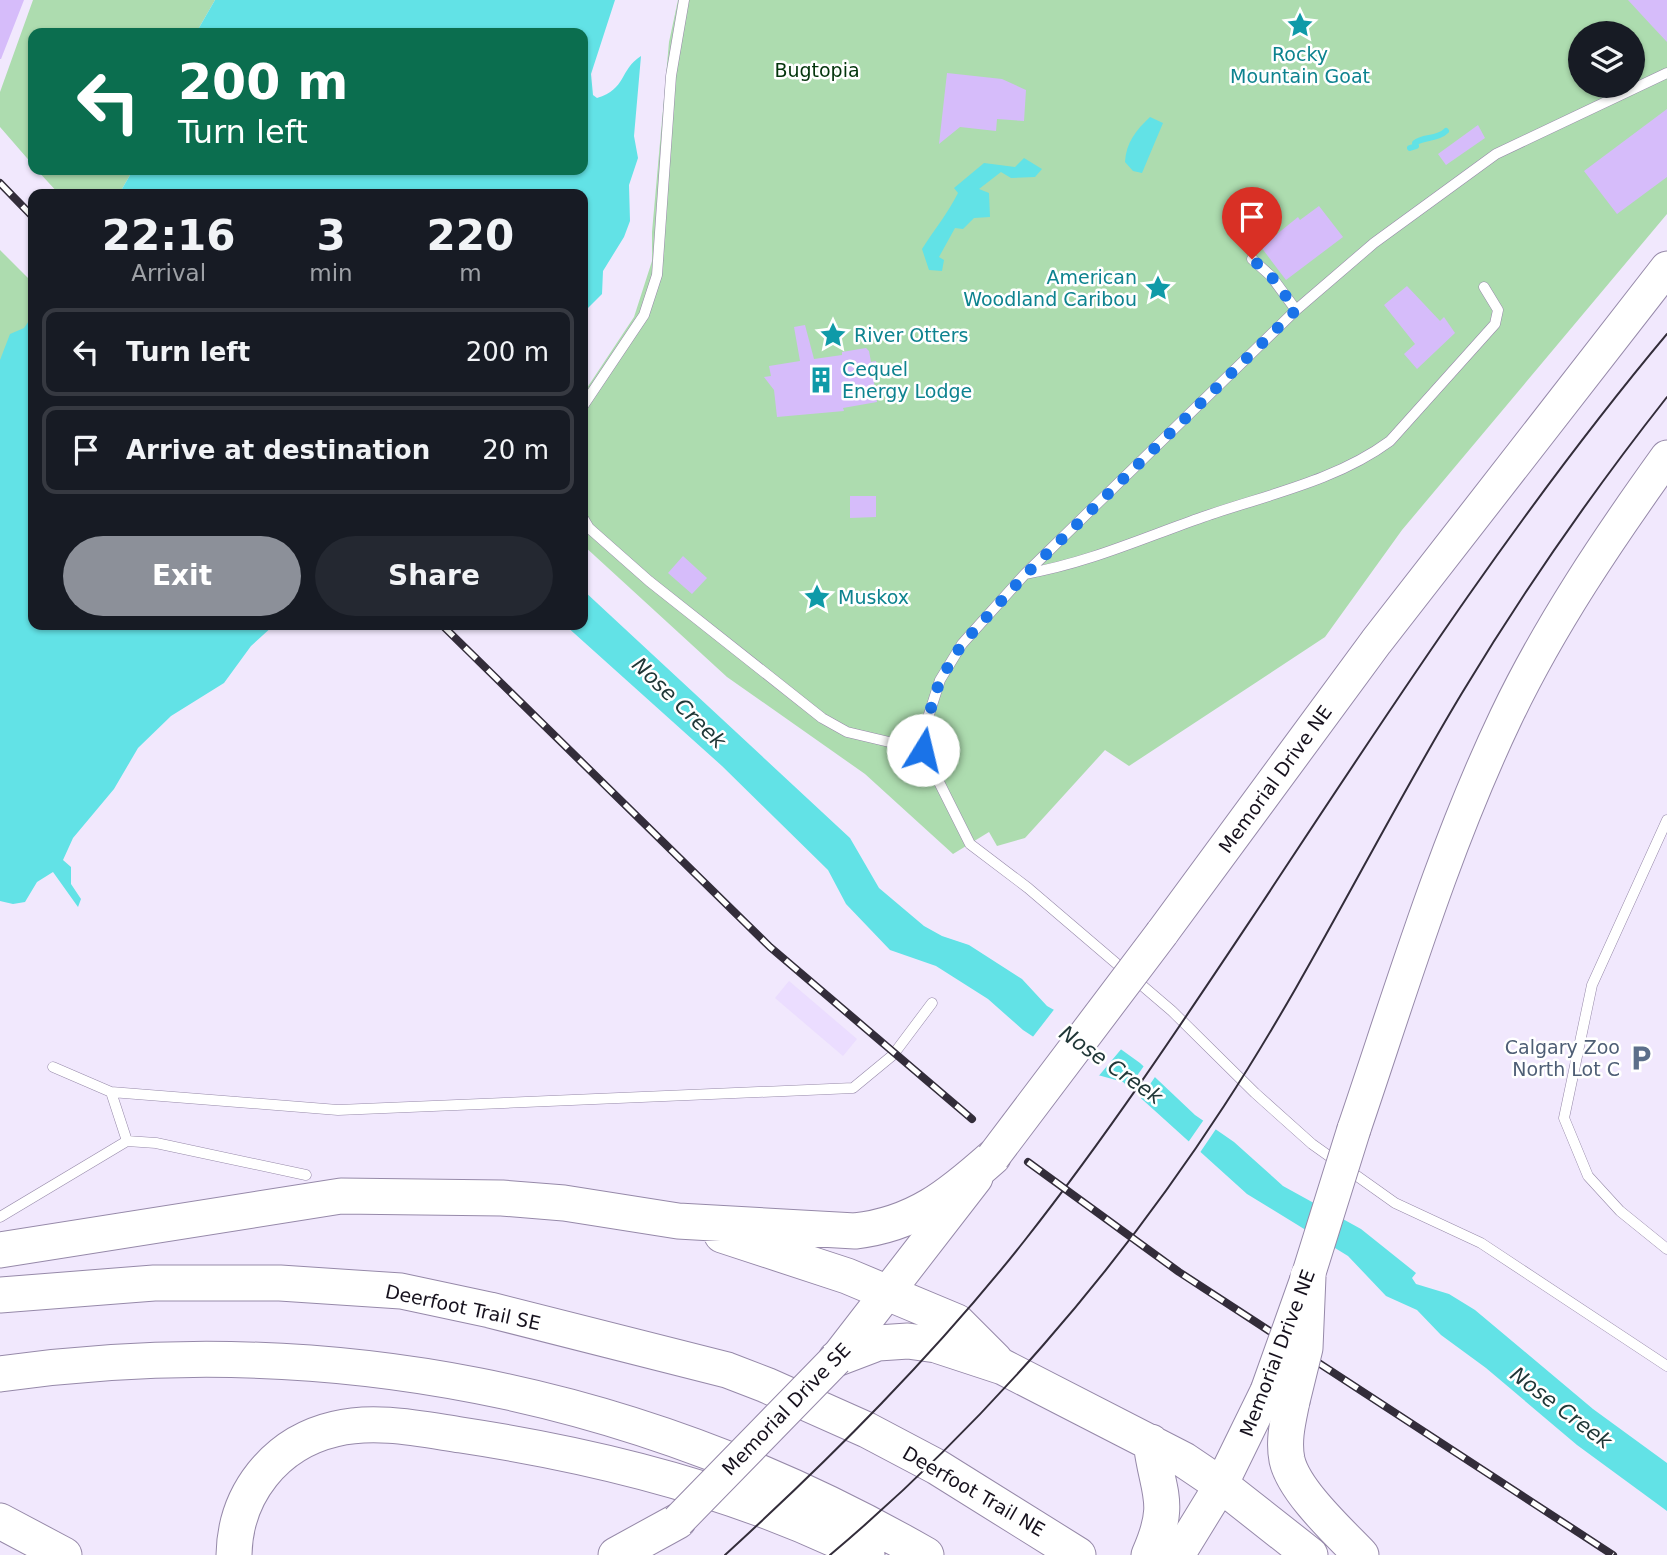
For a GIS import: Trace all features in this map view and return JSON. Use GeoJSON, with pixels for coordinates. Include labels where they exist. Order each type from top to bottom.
{"type":"FeatureCollection","features":[{"type":"Feature","properties":{"kind":"highway","name":"Memorial Drive NE"},"geometry":{"type":"LineString","coordinates":[[889,1293],[1162,933],[1384,631],[1667,268]]}},
{"type":"Feature","properties":{"kind":"highway","name":"Memorial Drive NE"},"geometry":{"type":"LineString","coordinates":[[1308,1276],[1354,1129],[1449,851],[1507,716],[1583,579],[1667,457]]}},
{"type":"Feature","properties":{"kind":"highway"},"geometry":{"type":"LineString","coordinates":[[0,1250],[341,1196],[433,1196],[564,1202],[678,1221],[855,1231],[881,1228],[924,1212],[955,1190],[993,1157]]}},
{"type":"Feature","properties":{"kind":"highway"},"geometry":{"type":"LineString","coordinates":[[678,1221],[794,1257],[957,1322],[1003,1367]]}},
{"type":"Feature","properties":{"kind":"highway"},"geometry":{"type":"LineString","coordinates":[[1308,1276],[1305,1348],[1280,1396],[1287,1462],[1298,1483],[1361,1555]]}},
{"type":"Feature","properties":{"kind":"highway","name":"Deerfoot Trail SE"},"geometry":{"type":"LineString","coordinates":[[0,1295],[154,1283],[292,1284],[401,1291],[490,1310],[727,1370],[867,1430]]}},
{"type":"Feature","properties":{"kind":"highway","name":"Memorial Drive SE"},"geometry":{"type":"LineString","coordinates":[[678,1521],[836,1359],[889,1293]]}},
{"type":"Feature","properties":{"kind":"highway"},"geometry":{"type":"LineString","coordinates":[[836,1359],[878,1343],[908,1341],[936,1345],[1003,1367],[1151,1442],[1221,1485],[1310,1555]]}},
{"type":"Feature","properties":{"kind":"highway"},"geometry":{"type":"LineString","coordinates":[[0,1374],[165,1359],[296,1362],[399,1371],[517,1393],[612,1417],[700,1447],[833,1504],[926,1555]]}},
{"type":"Feature","properties":{"kind":"highway","name":"Memorial Drive NE"},"geometry":{"type":"LineString","coordinates":[[1221,1485],[1280,1396]]}},
{"type":"Feature","properties":{"kind":"highway"},"geometry":{"type":"LineString","coordinates":[[234,1555],[236,1527],[242,1508],[259,1475],[275,1459],[291,1447],[335,1428],[379,1425],[537,1447],[648,1473],[752,1505],[867,1555]]}},
{"type":"Feature","properties":{"kind":"highway","name":"Deerfoot Trail NE"},"geometry":{"type":"LineString","coordinates":[[867,1430],[960,1480],[1078,1555]]}},
{"type":"Feature","properties":{"kind":"highway"},"geometry":{"type":"LineString","coordinates":[[1151,1442],[1163,1490],[1161,1550]]}},
{"type":"Feature","properties":{"kind":"highway"},"geometry":{"type":"LineString","coordinates":[[1161,1550],[1221,1485]]}},
{"type":"Feature","properties":{"kind":"highway"},"geometry":{"type":"LineString","coordinates":[[0,1521],[64,1555]]}},
{"type":"Feature","properties":{"kind":"highway"},"geometry":{"type":"LineString","coordinates":[[616,1555],[678,1521]]}},
{"type":"Feature","properties":{"kind":"lane"},"geometry":{"type":"LineString","coordinates":[[588,399],[644,315],[657,275],[671,76],[684,0]]}},
{"type":"Feature","properties":{"kind":"lane"},"geometry":{"type":"LineString","coordinates":[[1667,74],[1496,154],[1374,243],[1296,310],[1025,575],[962,644],[940,680],[925,727],[923,750],[970,844],[1028,888],[1172,1011],[1255,1093],[1312,1144],[1395,1203],[1481,1242],[1667,1366]]}},
{"type":"Feature","properties":{"kind":"lane"},"geometry":{"type":"LineString","coordinates":[[1252,259],[1271,276],[1296,310]]}},
{"type":"Feature","properties":{"kind":"lane"},"geometry":{"type":"LineString","coordinates":[[1025,575],[1072,566],[1123,549],[1200,518],[1299,485],[1372,454],[1390,441],[1495,324],[1498,310],[1484,288]]}},
{"type":"Feature","properties":{"kind":"lane"},"geometry":{"type":"LineString","coordinates":[[588,526],[649,581],[822,718],[847,732],[923,750]]}},
{"type":"Feature","properties":{"kind":"lane"},"geometry":{"type":"LineString","coordinates":[[1667,820],[1592,985],[1564,1118],[1588,1176],[1620,1211],[1667,1249]]}},
{"type":"Feature","properties":{"kind":"lane"},"geometry":{"type":"LineString","coordinates":[[53,1067],[111,1092],[338,1110],[853,1087],[893,1055],[933,1003]]}},
{"type":"Feature","properties":{"kind":"lane"},"geometry":{"type":"LineString","coordinates":[[111,1092],[127,1141]]}},
{"type":"Feature","properties":{"kind":"lane"},"geometry":{"type":"LineString","coordinates":[[0,1217],[127,1141],[156,1143],[306,1175]]}},
{"type":"Feature","properties":{"kind":"shaded area"},"geometry":{"type":"Polygon","coordinates":[[[789,981],[857,1039],[843,1056],[775,998],[789,981]]]}},
{"type":"Feature","properties":{"kind":"green space"},"geometry":{"type":"Polygon","coordinates":[[[33,0],[215,0],[199,28],[28,28],[28,159],[0,127],[0,92],[33,0]]]}},
{"type":"Feature","properties":{"kind":"green space","name":"Bugtopia"},"geometry":{"type":"Polygon","coordinates":[[[678,0],[1667,0],[1667,214],[1402,530],[1325,637],[1129,766],[1105,750],[1025,838],[997,846],[989,832],[953,854],[865,774],[727,677],[588,550],[588,386],[634,317],[652,261],[652,232],[669,42],[678,0]]]}},
{"type":"Feature","properties":{"kind":"green space"},"geometry":{"type":"Polygon","coordinates":[[[42,175],[130,175],[122,189],[54,189],[42,175]]]}},
{"type":"Feature","properties":{"kind":"green space"},"geometry":{"type":"Polygon","coordinates":[[[0,250],[28,278],[28,337],[0,362],[0,250]]]}},
{"type":"Feature","properties":{"kind":"water"},"geometry":{"type":"Polygon","coordinates":[[[215,0],[615,0],[591,74],[593,95],[597,98],[613,90],[629,67],[641,56],[634,136],[638,158],[629,185],[630,221],[624,237],[603,271],[602,294],[588,308],[588,189],[122,189],[130,175],[588,175],[588,28],[199,28],[215,0]]]}},
{"type":"Feature","properties":{"kind":"water"},"geometry":{"type":"Polygon","coordinates":[[[1150,117],[1163,123],[1142,173],[1133,171],[1125,162],[1127,149],[1136,132],[1150,117]]]}},
{"type":"Feature","properties":{"kind":"water"},"geometry":{"type":"Polygon","coordinates":[[[1024,158],[1042,169],[1035,177],[1011,178],[1001,172],[979,189],[989,193],[990,217],[974,218],[963,229],[955,228],[939,257],[944,260],[942,271],[929,270],[922,249],[958,193],[954,188],[984,163],[1015,167],[1024,158]]]}},
{"type":"Feature","properties":{"kind":"water"},"geometry":{"type":"Polygon","coordinates":[[[28,322],[28,630],[269,630],[251,646],[224,683],[171,716],[138,748],[114,789],[73,838],[63,860],[71,867],[71,884],[81,899],[78,907],[53,872],[37,882],[25,902],[13,904],[0,901],[0,360],[10,334],[24,328],[28,322]]]}},
{"type":"Feature","properties":{"kind":"water","name":"Nose Creek"},"geometry":{"type":"Polygon","coordinates":[[[588,595],[850,838],[879,888],[924,926],[942,936],[969,945],[1022,979],[1047,1006],[1108,1040],[1140,1063],[1195,1115],[1234,1142],[1283,1186],[1361,1229],[1416,1273],[1412,1278],[1416,1284],[1449,1294],[1475,1310],[1593,1409],[1667,1463],[1667,1511],[1577,1445],[1486,1368],[1441,1335],[1417,1310],[1386,1296],[1348,1256],[1247,1194],[1123,1082],[1087,1072],[1023,1030],[988,999],[936,966],[890,950],[846,904],[828,870],[722,766],[571,630],[588,630],[588,595]]]}},
{"type":"Feature","properties":{"kind":"pier"},"geometry":{"type":"Polygon","coordinates":[[[1056,1007],[1123,1047],[1097,1078],[1068,1068],[1032,1038],[1056,1007]]]}},
{"type":"Feature","properties":{"kind":"pier"},"geometry":{"type":"Polygon","coordinates":[[[1146,1063],[1157,1074],[1138,1102],[1127,1090],[1146,1063]]]}},
{"type":"Feature","properties":{"kind":"pier"},"geometry":{"type":"Polygon","coordinates":[[[1205,1118],[1218,1126],[1199,1154],[1187,1144],[1205,1118]]]}},
{"type":"Feature","properties":{"kind":"building"},"geometry":{"type":"Polygon","coordinates":[[[0,0],[24,0],[1,59],[0,59],[0,0]]]}},
{"type":"Feature","properties":{"kind":"building"},"geometry":{"type":"Polygon","coordinates":[[[1628,0],[1667,0],[1667,42],[1652,26],[1628,0]]]}},
{"type":"Feature","properties":{"kind":"building"},"geometry":{"type":"Polygon","coordinates":[[[947,73],[1002,79],[1026,90],[1024,121],[997,119],[996,131],[960,127],[939,144],[947,73]]]}},
{"type":"Feature","properties":{"kind":"building"},"geometry":{"type":"Polygon","coordinates":[[[1667,109],[1667,177],[1617,214],[1584,171],[1667,109]]]}},
{"type":"Feature","properties":{"kind":"building"},"geometry":{"type":"Polygon","coordinates":[[[1478,125],[1485,138],[1446,165],[1438,154],[1478,125]]]}},
{"type":"Feature","properties":{"kind":"building"},"geometry":{"type":"Polygon","coordinates":[[[1319,206],[1343,237],[1286,280],[1261,247],[1298,217],[1300,220],[1319,206]]]}},
{"type":"Feature","properties":{"kind":"building"},"geometry":{"type":"Polygon","coordinates":[[[1407,286],[1440,321],[1444,317],[1455,333],[1417,369],[1404,354],[1415,344],[1384,305],[1407,286]]]}},
{"type":"Feature","properties":{"kind":"building","name":"Cequel Energy Lodge"},"geometry":{"type":"Polygon","coordinates":[[[805,325],[814,359],[866,348],[869,351],[871,362],[876,361],[878,375],[873,376],[877,402],[843,408],[844,411],[777,417],[774,390],[764,377],[771,376],[769,366],[800,361],[794,327],[805,325]]]}},
{"type":"Feature","properties":{"kind":"building"},"geometry":{"type":"Polygon","coordinates":[[[850,496],[876,496],[876,517],[850,518],[850,496]]]}},
{"type":"Feature","properties":{"kind":"building"},"geometry":{"type":"Polygon","coordinates":[[[683,556],[707,578],[692,594],[668,573],[683,556]]]}},
{"type":"Feature","properties":{"kind":"waterway"},"geometry":{"type":"LineString","coordinates":[[1410,148],[1416,146],[1418,141],[1446,131]]}},
{"type":"Feature","properties":{"kind":"tram line"},"geometry":{"type":"LineString","coordinates":[[725,1555],[919,1364],[1025,1240],[1147,1074],[1407,685],[1507,541],[1667,334]]}},
{"type":"Feature","properties":{"kind":"tram line"},"geometry":{"type":"LineString","coordinates":[[830,1555],[940,1454],[1044,1345],[1092,1287],[1182,1168],[1256,1056],[1432,744],[1486,655],[1560,542],[1667,397]]}},
{"type":"Feature","properties":{"kind":"railway"},"geometry":{"type":"LineString","coordinates":[[0,183],[28,212]]}},
{"type":"Feature","properties":{"kind":"railway"},"geometry":{"type":"LineString","coordinates":[[447,630],[770,947],[972,1119]]}},
{"type":"Feature","properties":{"kind":"railway"},"geometry":{"type":"LineString","coordinates":[[1028,1162],[1179,1272],[1613,1555]]}},
{"type":"Feature","properties":{"kind":"place","name":"Rocky Mountain Goat"},"geometry":{"type":"Point","coordinates":[1300,25]}},
{"type":"Feature","properties":{"kind":"place","name":"American Woodland Caribou"},"geometry":{"type":"Point","coordinates":[1158,288]}},
{"type":"Feature","properties":{"kind":"place","name":"River Otters"},"geometry":{"type":"Point","coordinates":[833,335]}},
{"type":"Feature","properties":{"kind":"place","name":"Cequel Energy Lodge"},"geometry":{"type":"Point","coordinates":[821,380]}},
{"type":"Feature","properties":{"kind":"place","name":"Muskox"},"geometry":{"type":"Point","coordinates":[817,597]}},
{"type":"Feature","properties":{"kind":"place","name":"Calgary Zoo North Lot C"},"geometry":{"type":"Point","coordinates":[1641,1058]}},
{"type":"Feature","properties":{"kind":"route"},"geometry":{"type":"LineString","coordinates":[[923,750],[925,727],[940,680],[962,644],[1025,575],[1296,310],[1271,276],[1252,259]]}}]}
